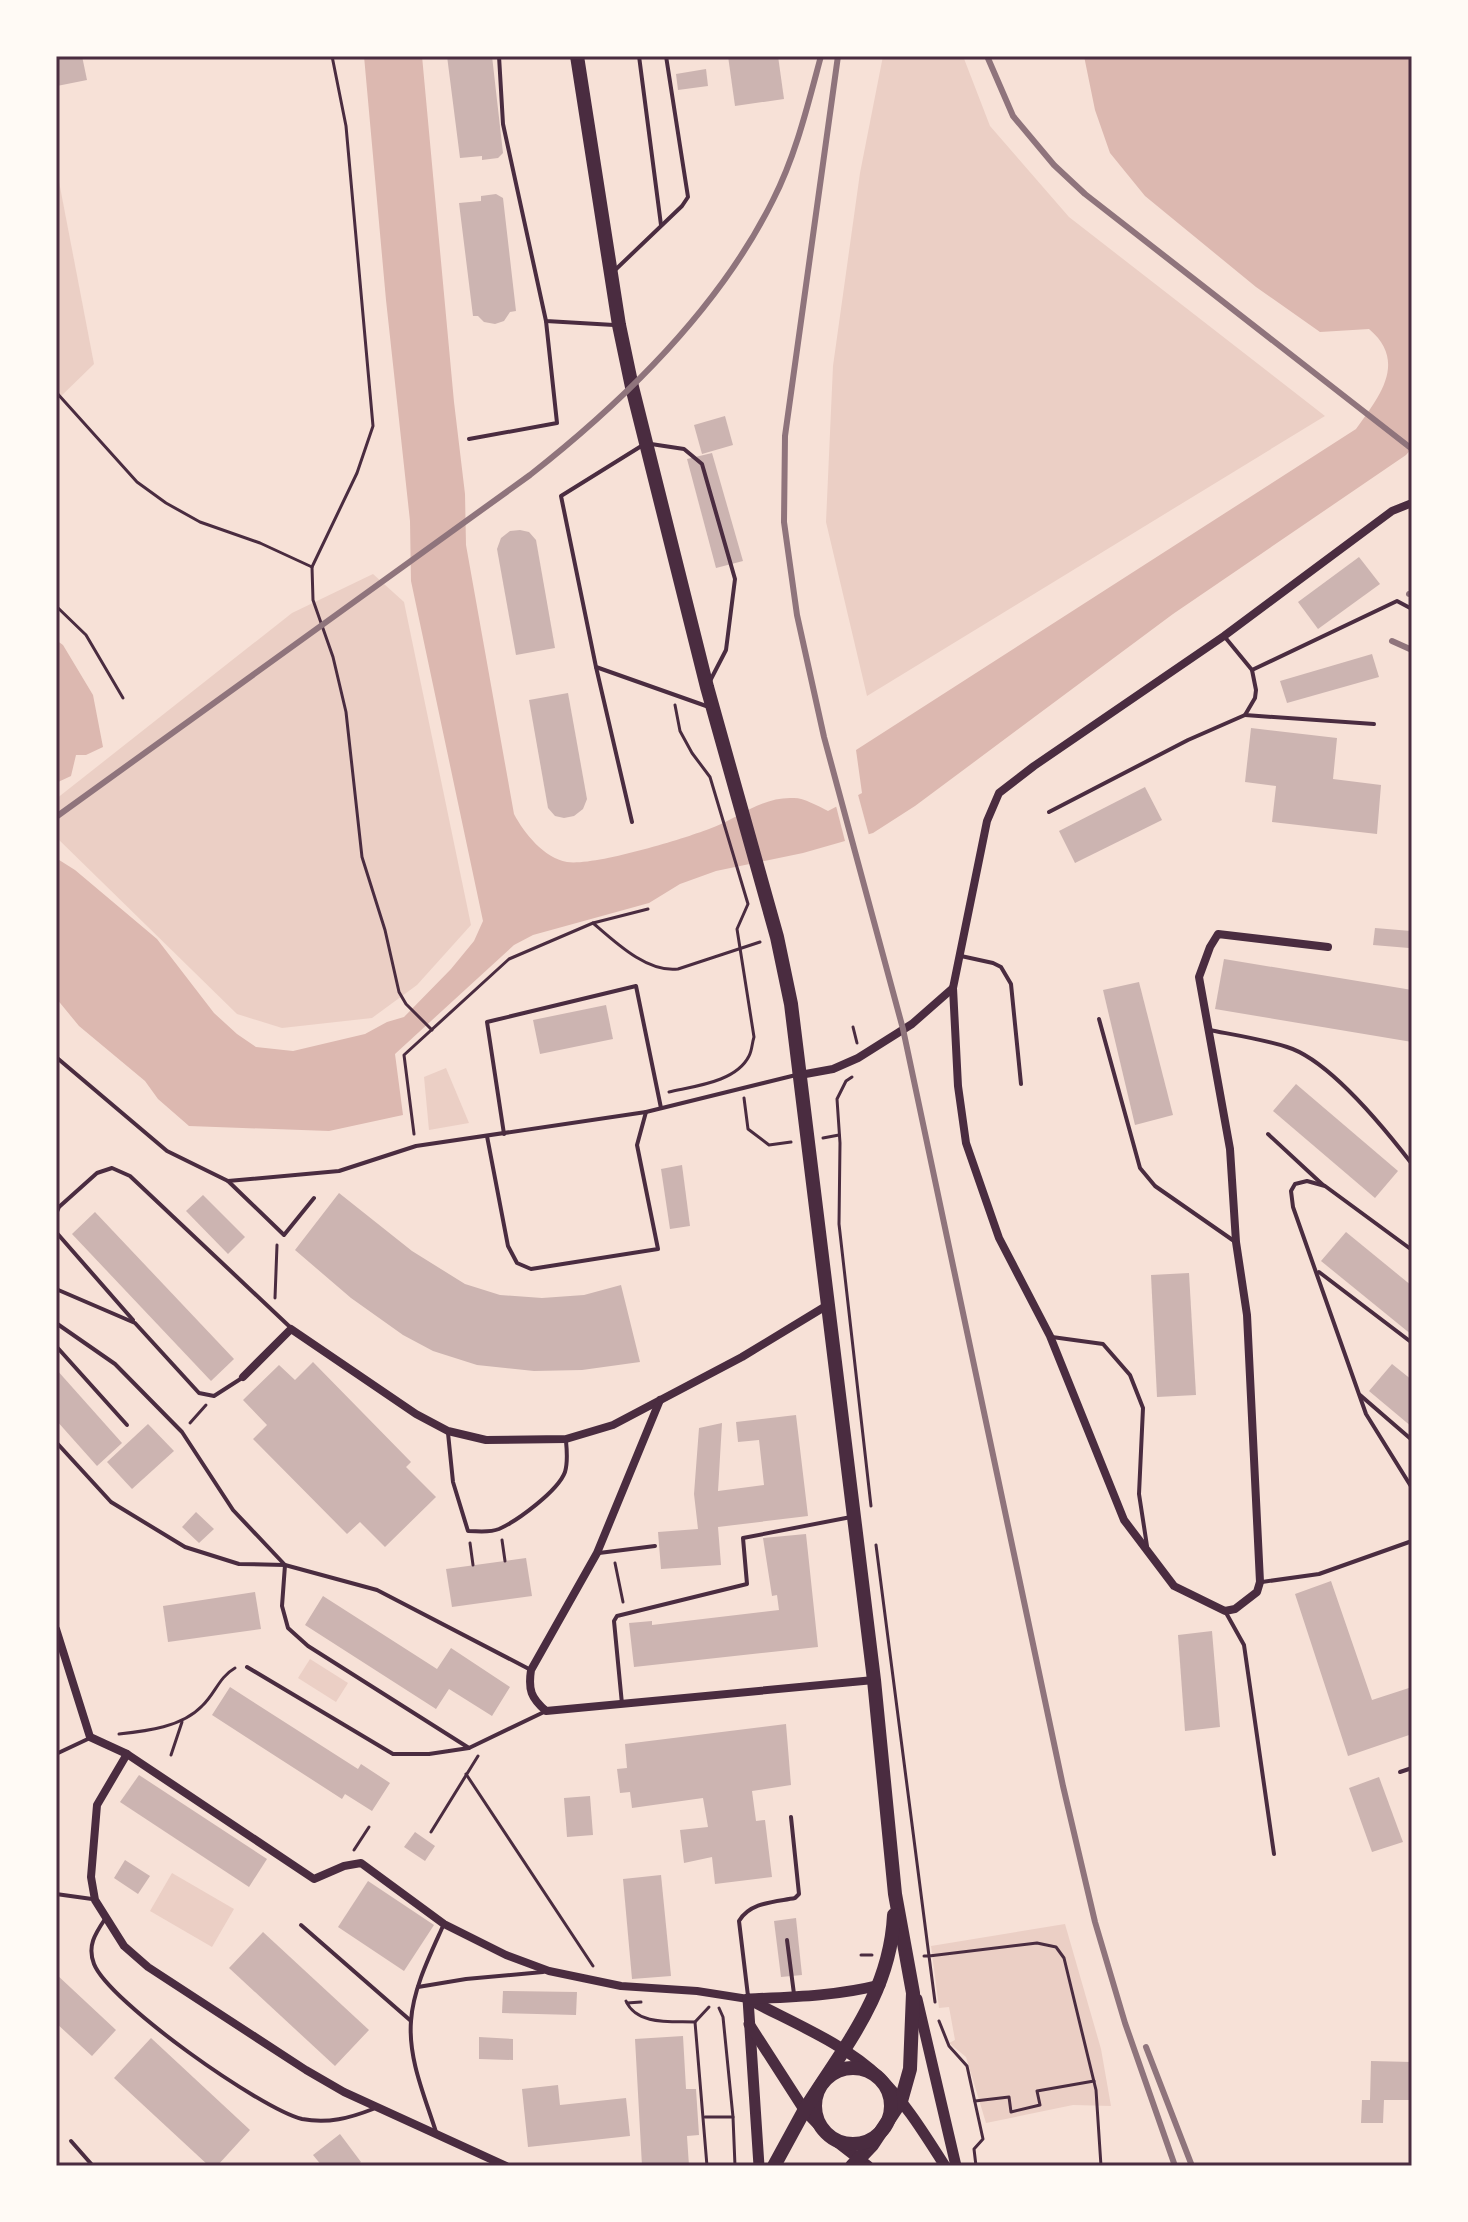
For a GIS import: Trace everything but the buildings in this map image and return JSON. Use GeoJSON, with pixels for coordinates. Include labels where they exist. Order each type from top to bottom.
{"type":"FeatureCollection","features":[{"type":"Feature","properties":{"kind":"main road"},"geometry":{"type":"LineString","coordinates":[[577,56],[619,325],[707,687],[766,894],[791,1004],[874,1680],[895,1894],[911,1971],[910,2069],[901,2101],[860,2164]]}},
{"type":"Feature","properties":{"kind":"main road"},"geometry":{"type":"LineString","coordinates":[[774,2166],[805,2111],[863,2022],[880,1985],[893,1928],[895,1894]]}},
{"type":"Feature","properties":{"kind":"main road"},"geometry":{"type":"LineString","coordinates":[[845,2068],[869,2070],[879,2077],[891,2097],[892,2109],[883,2131],[873,2139],[850,2144],[828,2135],[816,2115],[815,2103],[821,2086],[845,2068]]}},
{"type":"Feature","properties":{"kind":"street"},"geometry":{"type":"LineString","coordinates":[[1328,947],[1218,934],[1199,977],[1230,1149],[1236,1242],[1247,1315],[1260,1582],[1257,1592],[1235,1609],[1225,1611],[1174,1586],[1124,1520],[1050,1336],[999,1238],[966,1143],[958,1086],[953,988],[958,955],[980,865],[987,821],[999,793],[1224,636],[1392,511],[1412,503]]}},
{"type":"Feature","properties":{"kind":"street"},"geometry":{"type":"LineString","coordinates":[[800,1075],[833,1069],[860,1056],[912,1024],[953,988]]}},
{"type":"Feature","properties":{"kind":"street"},"geometry":{"type":"LineString","coordinates":[[243,1377],[291,1329],[416,1414],[448,1431],[486,1440],[566,1439],[613,1425],[742,1357],[826,1306]]}},
{"type":"Feature","properties":{"kind":"street"},"geometry":{"type":"LineString","coordinates":[[660,1400],[597,1553],[531,1670],[528,1688],[535,1701],[546,1711],[874,1680]]}},
{"type":"Feature","properties":{"kind":"street"},"geometry":{"type":"LineString","coordinates":[[56,1629],[90,1737],[127,1754],[314,1879],[344,1866],[361,1863],[444,1924],[506,1955],[549,1971],[604,1983],[748,1999],[852,1992],[880,1985]]}},
{"type":"Feature","properties":{"kind":"street"},"geometry":{"type":"LineString","coordinates":[[127,1754],[97,1805],[91,1877],[95,1900],[124,1946],[148,1967],[306,2070],[437,2135],[480,2161],[506,2166]]}},
{"type":"Feature","properties":{"kind":"street"},"geometry":{"type":"LineString","coordinates":[[911,1971],[956,2166]]}},
{"type":"Feature","properties":{"kind":"street"},"geometry":{"type":"LineString","coordinates":[[748,1999],[759,2166]]}},
{"type":"Feature","properties":{"kind":"street"},"geometry":{"type":"LineString","coordinates":[[748,1999],[843,2051],[879,2077],[901,2101],[945,2166]]}},
{"type":"Feature","properties":{"kind":"street"},"geometry":{"type":"LineString","coordinates":[[749,2024],[805,2111],[860,2164]]}},
{"type":"Feature","properties":{"kind":"lane"},"geometry":{"type":"LineString","coordinates":[[469,439],[557,423],[546,321],[503,124],[499,56]]}},
{"type":"Feature","properties":{"kind":"lane"},"geometry":{"type":"LineString","coordinates":[[639,56],[661,225]]}},
{"type":"Feature","properties":{"kind":"lane"},"geometry":{"type":"LineString","coordinates":[[612,273],[688,197],[666,56]]}},
{"type":"Feature","properties":{"kind":"lane"},"geometry":{"type":"LineString","coordinates":[[546,321],[619,325]]}},
{"type":"Feature","properties":{"kind":"lane"},"geometry":{"type":"LineString","coordinates":[[632,822],[561,496],[646,443],[684,449],[702,464],[735,579],[726,650],[707,687]]}},
{"type":"Feature","properties":{"kind":"lane"},"geometry":{"type":"LineString","coordinates":[[1252,670],[1397,601],[1412,609]]}},
{"type":"Feature","properties":{"kind":"lane"},"geometry":{"type":"LineString","coordinates":[[1224,636],[1252,670],[1255,698],[1245,715]]}},
{"type":"Feature","properties":{"kind":"lane"},"geometry":{"type":"LineString","coordinates":[[596,667],[713,708]]}},
{"type":"Feature","properties":{"kind":"lane"},"geometry":{"type":"LineString","coordinates":[[1049,812],[1188,740],[1245,715],[1374,724]]}},
{"type":"Feature","properties":{"kind":"lane"},"geometry":{"type":"LineString","coordinates":[[958,955],[1001,967],[1011,984],[1021,1084]]}},
{"type":"Feature","properties":{"kind":"lane"},"geometry":{"type":"LineString","coordinates":[[504,1134],[487,1022],[636,986],[661,1108]]}},
{"type":"Feature","properties":{"kind":"lane"},"geometry":{"type":"LineString","coordinates":[[1099,1019],[1140,1168],[1155,1186],[1236,1242]]}},
{"type":"Feature","properties":{"kind":"lane"},"geometry":{"type":"LineString","coordinates":[[1206,1029],[1288,1047],[1320,1064],[1374,1119],[1412,1164]]}},
{"type":"Feature","properties":{"kind":"lane"},"geometry":{"type":"LineString","coordinates":[[56,1057],[167,1151],[228,1181],[284,1235],[314,1198]]}},
{"type":"Feature","properties":{"kind":"lane"},"geometry":{"type":"LineString","coordinates":[[228,1181],[339,1171],[416,1146],[646,1112],[800,1075]]}},
{"type":"Feature","properties":{"kind":"lane"},"geometry":{"type":"LineString","coordinates":[[487,1136],[508,1246],[517,1263],[531,1269],[658,1249],[637,1145],[646,1112]]}},
{"type":"Feature","properties":{"kind":"lane"},"geometry":{"type":"LineString","coordinates":[[1268,1134],[1325,1186],[1412,1250]]}},
{"type":"Feature","properties":{"kind":"lane"},"geometry":{"type":"LineString","coordinates":[[56,1214],[59,1207],[97,1173],[112,1168],[130,1176],[291,1329]]}},
{"type":"Feature","properties":{"kind":"lane"},"geometry":{"type":"LineString","coordinates":[[1325,1186],[1307,1181],[1295,1184],[1291,1191],[1293,1207],[1366,1414],[1412,1488]]}},
{"type":"Feature","properties":{"kind":"lane"},"geometry":{"type":"LineString","coordinates":[[56,1232],[199,1393],[214,1396],[243,1377]]}},
{"type":"Feature","properties":{"kind":"lane"},"geometry":{"type":"LineString","coordinates":[[1317,1271],[1411,1342]]}},
{"type":"Feature","properties":{"kind":"lane"},"geometry":{"type":"LineString","coordinates":[[56,1289],[135,1323]]}},
{"type":"Feature","properties":{"kind":"lane"},"geometry":{"type":"LineString","coordinates":[[56,1323],[115,1364],[182,1432],[233,1510],[285,1565],[282,1606],[288,1628],[308,1646],[469,1748]]}},
{"type":"Feature","properties":{"kind":"lane"},"geometry":{"type":"LineString","coordinates":[[1050,1336],[1103,1344],[1130,1375],[1143,1408],[1139,1494],[1148,1549]]}},
{"type":"Feature","properties":{"kind":"lane"},"geometry":{"type":"LineString","coordinates":[[56,1346],[127,1425]]}},
{"type":"Feature","properties":{"kind":"lane"},"geometry":{"type":"LineString","coordinates":[[1358,1393],[1412,1440]]}},
{"type":"Feature","properties":{"kind":"lane"},"geometry":{"type":"LineString","coordinates":[[448,1431],[453,1482],[468,1531],[500,1529],[543,1500],[564,1475],[566,1439]]}},
{"type":"Feature","properties":{"kind":"lane"},"geometry":{"type":"LineString","coordinates":[[56,1442],[111,1502],[185,1547],[239,1564],[285,1565],[377,1590],[531,1670]]}},
{"type":"Feature","properties":{"kind":"lane"},"geometry":{"type":"LineString","coordinates":[[622,1704],[614,1621],[617,1616],[747,1584],[743,1538],[853,1517]]}},
{"type":"Feature","properties":{"kind":"lane"},"geometry":{"type":"LineString","coordinates":[[1260,1582],[1319,1574],[1412,1541]]}},
{"type":"Feature","properties":{"kind":"lane"},"geometry":{"type":"LineString","coordinates":[[597,1553],[655,1546]]}},
{"type":"Feature","properties":{"kind":"lane"},"geometry":{"type":"LineString","coordinates":[[1225,1611],[1244,1645],[1274,1854]]}},
{"type":"Feature","properties":{"kind":"lane"},"geometry":{"type":"LineString","coordinates":[[247,1667],[393,1754],[429,1754],[469,1748],[546,1711]]}},
{"type":"Feature","properties":{"kind":"lane"},"geometry":{"type":"LineString","coordinates":[[56,1754],[90,1737]]}},
{"type":"Feature","properties":{"kind":"lane"},"geometry":{"type":"LineString","coordinates":[[1400,1772],[1412,1768]]}},
{"type":"Feature","properties":{"kind":"lane"},"geometry":{"type":"LineString","coordinates":[[748,1999],[739,1921],[752,1907],[795,1898],[799,1894],[791,1817]]}},
{"type":"Feature","properties":{"kind":"lane"},"geometry":{"type":"LineString","coordinates":[[56,1894],[95,1900]]}},
{"type":"Feature","properties":{"kind":"lane"},"geometry":{"type":"LineString","coordinates":[[105,1919],[93,1937],[91,1950],[99,1975],[113,1993],[176,2043],[272,2107],[293,2116],[330,2121],[347,2119],[377,2107]]}},
{"type":"Feature","properties":{"kind":"lane"},"geometry":{"type":"LineString","coordinates":[[437,2135],[413,2055],[411,2021],[418,1987],[444,1924]]}},
{"type":"Feature","properties":{"kind":"lane"},"geometry":{"type":"LineString","coordinates":[[301,1925],[411,2021]]}},
{"type":"Feature","properties":{"kind":"lane"},"geometry":{"type":"LineString","coordinates":[[787,1940],[795,1997]]}},
{"type":"Feature","properties":{"kind":"lane"},"geometry":{"type":"LineString","coordinates":[[418,1987],[549,1971]]}},
{"type":"Feature","properties":{"kind":"lane"},"geometry":{"type":"LineString","coordinates":[[71,2141],[93,2166]]}},
{"type":"Feature","properties":{"kind":"path"},"geometry":{"type":"LineString","coordinates":[[332,56],[346,126],[373,426],[351,486],[312,567],[313,600],[333,657],[346,712],[362,857],[385,930],[399,992],[406,1004],[432,1030]]}},
{"type":"Feature","properties":{"kind":"path"},"geometry":{"type":"LineString","coordinates":[[56,392],[137,482],[166,503],[200,522],[260,543],[312,567]]}},
{"type":"Feature","properties":{"kind":"path"},"geometry":{"type":"LineString","coordinates":[[56,606],[86,635],[123,698]]}},
{"type":"Feature","properties":{"kind":"path"},"geometry":{"type":"LineString","coordinates":[[658,1094],[715,1082],[740,1067],[750,1055],[754,1037],[737,929],[748,904],[714,787],[680,731],[672,694]]}},
{"type":"Feature","properties":{"kind":"path"},"geometry":{"type":"LineString","coordinates":[[416,1146],[404,1055],[509,959],[593,923],[648,909]]}},
{"type":"Feature","properties":{"kind":"path"},"geometry":{"type":"LineString","coordinates":[[593,923],[620,947],[665,971],[777,937]]}},
{"type":"Feature","properties":{"kind":"path"},"geometry":{"type":"LineString","coordinates":[[853,1027],[862,1069],[846,1081],[837,1099],[840,1143],[838,1202],[872,1520]]}},
{"type":"Feature","properties":{"kind":"path"},"geometry":{"type":"LineString","coordinates":[[270,1222],[277,1243],[275,1314]]}},
{"type":"Feature","properties":{"kind":"path"},"geometry":{"type":"LineString","coordinates":[[182,1432],[214,1396]]}},
{"type":"Feature","properties":{"kind":"path"},"geometry":{"type":"LineString","coordinates":[[500,1529],[505,1561]]}},
{"type":"Feature","properties":{"kind":"path"},"geometry":{"type":"LineString","coordinates":[[468,1531],[473,1565]]}},
{"type":"Feature","properties":{"kind":"path"},"geometry":{"type":"LineString","coordinates":[[874,1536],[936,2013],[949,2046],[967,2066],[983,2139],[974,2149],[976,2166]]}},
{"type":"Feature","properties":{"kind":"path"},"geometry":{"type":"LineString","coordinates":[[613,1551],[625,1613]]}},
{"type":"Feature","properties":{"kind":"path"},"geometry":{"type":"LineString","coordinates":[[90,1737],[130,1733],[182,1722],[203,1706],[226,1674],[234,1668],[247,1667]]}},
{"type":"Feature","properties":{"kind":"path"},"geometry":{"type":"LineString","coordinates":[[171,1755],[182,1722]]}},
{"type":"Feature","properties":{"kind":"path"},"geometry":{"type":"LineString","coordinates":[[431,1832],[488,1740]]}},
{"type":"Feature","properties":{"kind":"path"},"geometry":{"type":"LineString","coordinates":[[466,1774],[604,1983]]}},
{"type":"Feature","properties":{"kind":"path"},"geometry":{"type":"LineString","coordinates":[[344,1866],[369,1827]]}},
{"type":"Feature","properties":{"kind":"path"},"geometry":{"type":"LineString","coordinates":[[908,1956],[1037,1943],[1056,1947],[1064,1958],[1094,2081],[1101,2166]]}},
{"type":"Feature","properties":{"kind":"path"},"geometry":{"type":"LineString","coordinates":[[861,1955],[888,1955]]}},
{"type":"Feature","properties":{"kind":"path"},"geometry":{"type":"LineString","coordinates":[[621,1986],[631,2011],[639,2017],[695,2022]]}},
{"type":"Feature","properties":{"kind":"path"},"geometry":{"type":"LineString","coordinates":[[705,2001],[720,2009],[723,2017],[735,2166]]}},
{"type":"Feature","properties":{"kind":"path"},"geometry":{"type":"LineString","coordinates":[[627,2003],[641,2002]]}},
{"type":"Feature","properties":{"kind":"path"},"geometry":{"type":"LineString","coordinates":[[707,2166],[695,2022],[713,2003]]}},
{"type":"Feature","properties":{"kind":"path"},"geometry":{"type":"LineString","coordinates":[[975,2101],[1009,2097],[1011,2112],[1040,2105],[1037,2091],[1094,2081]]}},
{"type":"Feature","properties":{"kind":"path"},"geometry":{"type":"LineString","coordinates":[[704,2118],[733,2117]]}},
{"type":"Feature","properties":{"kind":"shaded area"},"geometry":{"type":"Polygon","coordinates":[[[364,56],[422,56],[465,494],[466,545],[514,814],[536,844],[559,860],[596,860],[658,845],[709,829],[782,798],[798,798],[828,811],[862,793],[856,750],[1356,429],[1373,405],[1381,392],[1388,367],[1387,354],[1381,341],[1369,329],[1320,332],[1256,287],[1145,196],[1110,153],[1095,110],[1084,56],[1412,56],[1412,448],[1173,614],[915,806],[873,833],[803,853],[716,871],[680,884],[649,903],[533,935],[514,945],[395,1054],[403,1115],[329,1131],[189,1126],[158,1099],[145,1081],[79,1026],[56,998],[56,858],[75,870],[157,939],[214,1013],[256,1047],[293,1051],[365,1034],[404,1017],[451,969],[474,941],[483,921],[411,581],[410,521],[364,56]]]}},
{"type":"Feature","properties":{"kind":"shaded area"},"geometry":{"type":"Polygon","coordinates":[[[883,56],[963,56],[990,126],[1069,217],[1325,416],[867,696],[826,522],[833,366],[860,173],[883,56]]]}},
{"type":"Feature","properties":{"kind":"shaded area"},"geometry":{"type":"Polygon","coordinates":[[[56,166],[94,364],[56,401],[56,166]]]}},
{"type":"Feature","properties":{"kind":"shaded area"},"geometry":{"type":"Polygon","coordinates":[[[373,574],[404,602],[471,925],[417,985],[372,1018],[282,1028],[237,1014],[56,837],[56,799],[292,613],[373,574]]]}},
{"type":"Feature","properties":{"kind":"shaded area"},"geometry":{"type":"Polygon","coordinates":[[[56,640],[63,645],[93,695],[103,747],[86,755],[76,755],[71,776],[56,783],[56,640]]]}},
{"type":"Feature","properties":{"kind":"shaded area"},"geometry":{"type":"Polygon","coordinates":[[[446,1068],[469,1123],[429,1130],[424,1077],[446,1068]]]}},
{"type":"Feature","properties":{"kind":"shaded area"},"geometry":{"type":"Polygon","coordinates":[[[310,1659],[348,1683],[336,1702],[298,1678],[310,1659]]]}},
{"type":"Feature","properties":{"kind":"shaded area"},"geometry":{"type":"Polygon","coordinates":[[[172,1873],[234,1909],[212,1947],[150,1911],[172,1873]]]}},
{"type":"Feature","properties":{"kind":"shaded area"},"geometry":{"type":"Polygon","coordinates":[[[1065,1924],[1101,2049],[1111,2106],[1073,2105],[986,2123],[966,2057],[949,2043],[955,2040],[949,2007],[939,2008],[931,1946],[1065,1924]]]}},
{"type":"Feature","properties":{"kind":"pier"},"geometry":{"type":"Polygon","coordinates":[[[857,791],[870,839],[846,845],[835,802],[857,791]]]}},
{"type":"Feature","properties":{"kind":"railway"},"geometry":{"type":"LineString","coordinates":[[56,817],[530,475],[634,384],[697,315],[751,240],[788,165],[821,56]]}},
{"type":"Feature","properties":{"kind":"railway"},"geometry":{"type":"LineString","coordinates":[[838,56],[785,436],[784,522],[797,615],[824,737],[903,1029],[1063,1786],[1095,1922],[1125,2023],[1175,2166]]}},
{"type":"Feature","properties":{"kind":"railway"},"geometry":{"type":"LineString","coordinates":[[987,56],[1013,116],[1054,165],[1085,194],[1412,449]]}},
{"type":"Feature","properties":{"kind":"railway"},"geometry":{"type":"LineString","coordinates":[[1392,641],[1412,650]]}},
{"type":"Feature","properties":{"kind":"railway"},"geometry":{"type":"LineString","coordinates":[[1146,2047],[1192,2166]]}}]}
